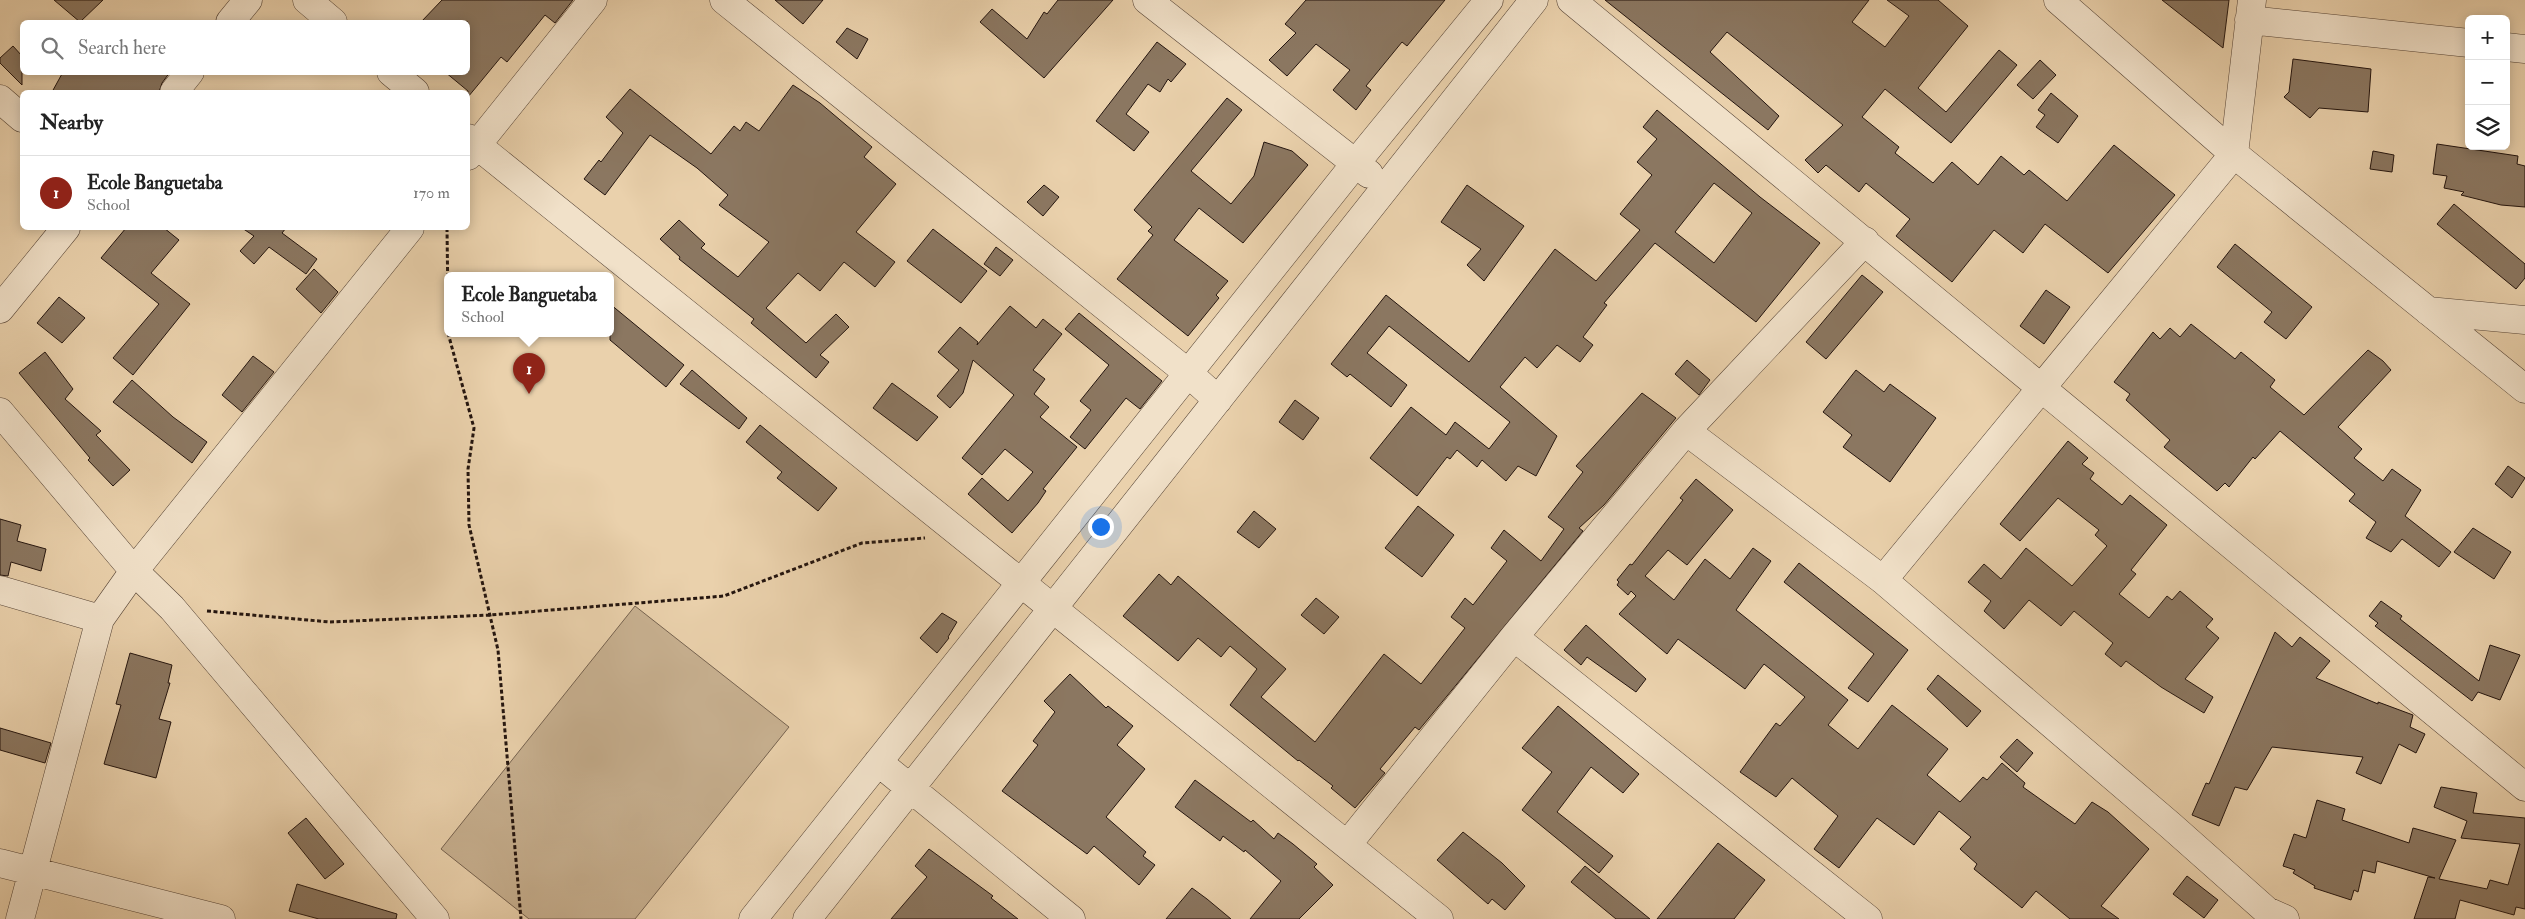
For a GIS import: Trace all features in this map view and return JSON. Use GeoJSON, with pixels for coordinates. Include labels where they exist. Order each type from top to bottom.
{"type":"FeatureCollection","features":[{"type":"Feature","properties":{"kind":"street"},"geometry":{"type":"LineString","coordinates":[[232,20],[248,0]]}},
{"type":"Feature","properties":{"kind":"street"},"geometry":{"type":"LineString","coordinates":[[307,0],[331,20]]}},
{"type":"Feature","properties":{"kind":"street"},"geometry":{"type":"LineString","coordinates":[[593,0],[470,146],[966,538],[1439,919]]}},
{"type":"Feature","properties":{"kind":"street"},"geometry":{"type":"LineString","coordinates":[[724,0],[1188,373],[1218,400]]}},
{"type":"Feature","properties":{"kind":"street"},"geometry":{"type":"LineString","coordinates":[[1147,0],[1386,188]]}},
{"type":"Feature","properties":{"kind":"street"},"geometry":{"type":"LineString","coordinates":[[753,919],[1355,164],[1489,0]]}},
{"type":"Feature","properties":{"kind":"street"},"geometry":{"type":"LineString","coordinates":[[807,919],[1534,0]]}},
{"type":"Feature","properties":{"kind":"street"},"geometry":{"type":"LineString","coordinates":[[1571,0],[2525,787]]}},
{"type":"Feature","properties":{"kind":"street"},"geometry":{"type":"LineString","coordinates":[[2058,0],[2234,154],[2525,390]]}},
{"type":"Feature","properties":{"kind":"street"},"geometry":{"type":"LineString","coordinates":[[1883,580],[2234,154],[2251,10],[2465,42]]}},
{"type":"Feature","properties":{"kind":"street"},"geometry":{"type":"LineString","coordinates":[[2510,47],[2525,49]]}},
{"type":"Feature","properties":{"kind":"street"},"geometry":{"type":"LineString","coordinates":[[176,90],[188,75]]}},
{"type":"Feature","properties":{"kind":"street"},"geometry":{"type":"LineString","coordinates":[[395,75],[413,90]]}},
{"type":"Feature","properties":{"kind":"street"},"geometry":{"type":"LineString","coordinates":[[0,99],[20,116]]}},
{"type":"Feature","properties":{"kind":"street"},"geometry":{"type":"LineString","coordinates":[[0,309],[64,230]]}},
{"type":"Feature","properties":{"kind":"street"},"geometry":{"type":"LineString","coordinates":[[20,919],[100,619],[134,571],[408,230]]}},
{"type":"Feature","properties":{"kind":"street"},"geometry":{"type":"LineString","coordinates":[[1347,846],[1514,637],[1686,431],[1865,242]]}},
{"type":"Feature","properties":{"kind":"street"},"geometry":{"type":"LineString","coordinates":[[2428,311],[2525,320]]}},
{"type":"Feature","properties":{"kind":"street"},"geometry":{"type":"LineString","coordinates":[[0,412],[134,571],[172,608],[435,919]]}},
{"type":"Feature","properties":{"kind":"street"},"geometry":{"type":"LineString","coordinates":[[1686,431],[1883,580],[2170,824],[2267,911],[2285,919]]}},
{"type":"Feature","properties":{"kind":"street"},"geometry":{"type":"LineString","coordinates":[[0,590],[100,619]]}},
{"type":"Feature","properties":{"kind":"street"},"geometry":{"type":"LineString","coordinates":[[1514,637],[1868,919]]}},
{"type":"Feature","properties":{"kind":"street"},"geometry":{"type":"LineString","coordinates":[[878,762],[1071,919]]}},
{"type":"Feature","properties":{"kind":"street"},"geometry":{"type":"LineString","coordinates":[[0,863],[221,919]]}},
{"type":"Feature","properties":{"kind":"path"},"geometry":{"type":"LineString","coordinates":[[447,230],[448,272]]}},
{"type":"Feature","properties":{"kind":"path"},"geometry":{"type":"LineString","coordinates":[[449,337],[474,428],[468,469],[469,524],[498,650],[521,919]]}},
{"type":"Feature","properties":{"kind":"path"},"geometry":{"type":"LineString","coordinates":[[172,608],[330,622],[490,615],[724,596],[862,543],[925,538],[966,538]]}},
{"type":"Feature","properties":{"kind":"shaded area"},"geometry":{"type":"Polygon","coordinates":[[[635,606],[789,727],[635,919],[529,919],[441,849],[635,606]]]}},
{"type":"Feature","properties":{"kind":"building"},"geometry":{"type":"Polygon","coordinates":[[[54,0],[103,0],[82,20],[78,20],[54,0]]]}},
{"type":"Feature","properties":{"kind":"building"},"geometry":{"type":"Polygon","coordinates":[[[442,0],[573,0],[555,23],[545,15],[507,62],[501,57],[470,95],[470,90],[467,90],[449,75],[470,75],[470,20],[423,20],[442,0]]]}},
{"type":"Feature","properties":{"kind":"building"},"geometry":{"type":"Polygon","coordinates":[[[775,0],[823,0],[803,24],[775,0]]]}},
{"type":"Feature","properties":{"kind":"building"},"geometry":{"type":"Polygon","coordinates":[[[1058,0],[1113,0],[1044,78],[980,22],[992,9],[1027,39],[1044,12],[1047,14],[1058,0]]]}},
{"type":"Feature","properties":{"kind":"building"},"geometry":{"type":"Polygon","coordinates":[[[1306,0],[1445,0],[1407,46],[1402,42],[1366,86],[1371,90],[1356,110],[1333,90],[1350,70],[1316,44],[1287,76],[1269,60],[1296,33],[1285,24],[1306,0]]]}},
{"type":"Feature","properties":{"kind":"building"},"geometry":{"type":"Polygon","coordinates":[[[1605,0],[1869,0],[1852,22],[1885,47],[1909,16],[1887,0],[1938,0],[1968,26],[1918,88],[1946,112],[1999,50],[2017,65],[1951,143],[1885,89],[1862,117],[1899,147],[1895,153],[1933,183],[1952,162],[1978,185],[2001,156],[2024,175],[2029,170],[2067,201],[2114,145],[2175,195],[2108,273],[2045,224],[2023,253],[1994,230],[1952,282],[1896,236],[1910,219],[1866,183],[1859,192],[1826,165],[1818,173],[1805,160],[1843,125],[1727,32],[1710,52],[1779,116],[1768,130],[1605,0]]]}},
{"type":"Feature","properties":{"kind":"building"},"geometry":{"type":"Polygon","coordinates":[[[2162,0],[2229,0],[2223,48],[2162,0]]]}},
{"type":"Feature","properties":{"kind":"building"},"geometry":{"type":"Polygon","coordinates":[[[847,28],[868,39],[857,59],[836,42],[847,28]]]}},
{"type":"Feature","properties":{"kind":"building"},"geometry":{"type":"Polygon","coordinates":[[[1157,42],[1186,64],[1171,82],[1168,79],[1160,92],[1148,84],[1126,114],[1149,132],[1134,151],[1096,121],[1157,42]]]}},
{"type":"Feature","properties":{"kind":"building"},"geometry":{"type":"Polygon","coordinates":[[[13,46],[20,54],[22,85],[0,63],[0,58],[13,46]]]}},
{"type":"Feature","properties":{"kind":"building"},"geometry":{"type":"Polygon","coordinates":[[[2293,59],[2371,69],[2368,112],[2319,108],[2310,118],[2284,97],[2289,92],[2293,59]]]}},
{"type":"Feature","properties":{"kind":"building"},"geometry":{"type":"Polygon","coordinates":[[[2040,60],[2056,75],[2033,99],[2017,85],[2040,60]]]}},
{"type":"Feature","properties":{"kind":"building"},"geometry":{"type":"Polygon","coordinates":[[[61,75],[168,75],[160,90],[53,90],[61,75]]]}},
{"type":"Feature","properties":{"kind":"building"},"geometry":{"type":"Polygon","coordinates":[[[793,85],[820,103],[872,147],[864,157],[896,184],[856,232],[895,262],[875,287],[844,262],[820,291],[798,273],[766,308],[806,343],[836,314],[849,327],[820,355],[829,362],[816,378],[751,323],[754,319],[679,259],[680,257],[660,239],[679,220],[705,244],[701,248],[738,277],[769,242],[719,205],[728,195],[697,168],[650,135],[605,195],[584,179],[599,160],[601,162],[623,133],[606,117],[630,89],[711,154],[734,126],[740,131],[746,122],[759,131],[793,85]]]}},
{"type":"Feature","properties":{"kind":"building"},"geometry":{"type":"Polygon","coordinates":[[[2051,93],[2078,116],[2058,143],[2036,127],[2045,115],[2038,110],[2051,93]]]}},
{"type":"Feature","properties":{"kind":"building"},"geometry":{"type":"Polygon","coordinates":[[[1227,98],[1242,110],[1191,171],[1231,204],[1254,176],[1264,142],[1292,151],[1308,165],[1243,243],[1199,208],[1174,240],[1228,281],[1216,295],[1219,298],[1188,336],[1117,279],[1153,235],[1148,231],[1152,227],[1134,210],[1227,98]]]}},
{"type":"Feature","properties":{"kind":"building"},"geometry":{"type":"Polygon","coordinates":[[[1657,110],[1760,197],[1820,243],[1756,322],[1655,243],[1604,303],[1607,305],[1583,337],[1593,345],[1580,362],[1557,345],[1537,368],[1525,357],[1500,387],[1557,436],[1536,476],[1518,466],[1506,481],[1482,460],[1477,467],[1457,450],[1450,459],[1447,457],[1417,496],[1370,458],[1411,407],[1446,435],[1455,422],[1489,449],[1510,422],[1389,326],[1367,353],[1407,385],[1391,407],[1350,374],[1347,377],[1331,364],[1386,295],[1469,362],[1555,249],[1596,281],[1640,230],[1620,214],[1652,175],[1637,162],[1657,139],[1643,127],[1657,110]],[[1714,183],[1675,232],[1714,263],[1752,213],[1714,183]]]}},
{"type":"Feature","properties":{"kind":"building"},"geometry":{"type":"Polygon","coordinates":[[[2437,144],[2465,148],[2465,150],[2518,156],[2517,164],[2525,166],[2525,207],[2501,205],[2461,195],[2464,192],[2444,188],[2447,176],[2433,174],[2437,144]]]}},
{"type":"Feature","properties":{"kind":"building"},"geometry":{"type":"Polygon","coordinates":[[[2373,151],[2394,155],[2392,172],[2370,169],[2373,151]]]}},
{"type":"Feature","properties":{"kind":"building"},"geometry":{"type":"Polygon","coordinates":[[[1044,185],[1059,197],[1043,216],[1027,202],[1044,185]]]}},
{"type":"Feature","properties":{"kind":"building"},"geometry":{"type":"Polygon","coordinates":[[[1467,185],[1524,226],[1484,281],[1467,265],[1481,249],[1441,222],[1467,185]]]}},
{"type":"Feature","properties":{"kind":"building"},"geometry":{"type":"Polygon","coordinates":[[[2454,204],[2525,264],[2525,278],[2516,289],[2437,224],[2454,204]]]}},
{"type":"Feature","properties":{"kind":"building"},"geometry":{"type":"Polygon","coordinates":[[[933,229],[987,271],[961,303],[907,261],[933,229]]]}},
{"type":"Feature","properties":{"kind":"building"},"geometry":{"type":"Polygon","coordinates":[[[124,230],[166,230],[179,240],[151,273],[190,304],[133,375],[113,358],[159,304],[101,258],[124,230]]]}},
{"type":"Feature","properties":{"kind":"building"},"geometry":{"type":"Polygon","coordinates":[[[245,230],[284,230],[282,233],[317,259],[306,274],[269,247],[254,264],[240,251],[254,236],[245,230]]]}},
{"type":"Feature","properties":{"kind":"building"},"geometry":{"type":"Polygon","coordinates":[[[2235,244],[2312,307],[2286,339],[2264,322],[2272,312],[2217,267],[2235,244]]]}},
{"type":"Feature","properties":{"kind":"building"},"geometry":{"type":"Polygon","coordinates":[[[996,247],[1013,260],[1000,276],[984,264],[996,247]]]}},
{"type":"Feature","properties":{"kind":"building"},"geometry":{"type":"Polygon","coordinates":[[[314,269],[338,292],[321,313],[296,289],[314,269]]]}},
{"type":"Feature","properties":{"kind":"building"},"geometry":{"type":"Polygon","coordinates":[[[1862,275],[1883,292],[1826,359],[1806,342],[1862,275]]]}},
{"type":"Feature","properties":{"kind":"building"},"geometry":{"type":"Polygon","coordinates":[[[2046,290],[2070,307],[2044,344],[2020,326],[2046,290]]]}},
{"type":"Feature","properties":{"kind":"building"},"geometry":{"type":"Polygon","coordinates":[[[59,297],[85,318],[62,343],[37,323],[59,297]]]}},
{"type":"Feature","properties":{"kind":"building"},"geometry":{"type":"Polygon","coordinates":[[[1010,306],[1036,328],[1043,319],[1062,334],[1033,370],[1045,379],[1034,394],[1049,407],[1040,417],[1077,447],[1043,489],[1046,491],[1038,503],[1012,533],[968,494],[982,478],[1008,501],[1033,472],[1005,449],[982,475],[962,458],[1014,395],[973,360],[963,393],[950,408],[937,396],[959,370],[938,352],[960,327],[978,342],[977,345],[1010,306]]]}},
{"type":"Feature","properties":{"kind":"building"},"geometry":{"type":"Polygon","coordinates":[[[614,307],[684,365],[666,387],[610,340],[610,337],[614,337],[614,307]]]}},
{"type":"Feature","properties":{"kind":"building"},"geometry":{"type":"Polygon","coordinates":[[[1079,313],[1162,381],[1140,409],[1126,398],[1085,449],[1070,437],[1091,410],[1080,401],[1109,365],[1065,329],[1079,313]]]}},
{"type":"Feature","properties":{"kind":"building"},"geometry":{"type":"Polygon","coordinates":[[[2191,324],[2235,359],[2241,352],[2275,380],[2270,387],[2304,415],[2368,350],[2383,361],[2391,370],[2338,427],[2362,449],[2354,458],[2383,481],[2392,469],[2421,490],[2405,516],[2451,552],[2439,567],[2402,539],[2391,552],[2366,538],[2376,522],[2349,501],[2355,494],[2280,431],[2255,459],[2253,457],[2229,487],[2225,483],[2217,491],[2164,447],[2170,440],[2126,400],[2130,394],[2114,382],[2153,332],[2160,339],[2170,328],[2180,337],[2191,324]]]}},
{"type":"Feature","properties":{"kind":"building"},"geometry":{"type":"Polygon","coordinates":[[[45,352],[73,389],[65,399],[101,431],[96,435],[130,470],[113,486],[88,460],[90,458],[19,373],[45,352]]]}},
{"type":"Feature","properties":{"kind":"building"},"geometry":{"type":"Polygon","coordinates":[[[253,356],[274,372],[242,412],[222,395],[253,356]]]}},
{"type":"Feature","properties":{"kind":"building"},"geometry":{"type":"Polygon","coordinates":[[[1687,360],[1710,380],[1699,395],[1675,374],[1687,360]]]}},
{"type":"Feature","properties":{"kind":"building"},"geometry":{"type":"Polygon","coordinates":[[[692,370],[747,418],[739,429],[680,384],[692,370]]]}},
{"type":"Feature","properties":{"kind":"building"},"geometry":{"type":"Polygon","coordinates":[[[1856,370],[1884,392],[1890,384],[1936,418],[1890,482],[1843,447],[1852,435],[1823,412],[1856,370]]]}},
{"type":"Feature","properties":{"kind":"building"},"geometry":{"type":"Polygon","coordinates":[[[132,380],[173,417],[207,442],[192,463],[113,402],[132,380]]]}},
{"type":"Feature","properties":{"kind":"building"},"geometry":{"type":"Polygon","coordinates":[[[892,383],[938,417],[917,441],[873,408],[892,383]]]}},
{"type":"Feature","properties":{"kind":"building"},"geometry":{"type":"Polygon","coordinates":[[[1642,393],[1676,418],[1604,505],[1579,528],[1583,531],[1419,730],[1415,727],[1380,769],[1385,773],[1355,808],[1331,788],[1333,786],[1298,761],[1230,705],[1257,669],[1230,646],[1221,657],[1198,638],[1178,661],[1123,616],[1159,574],[1171,585],[1178,576],[1286,669],[1261,697],[1315,742],[1384,654],[1421,684],[1465,628],[1451,617],[1465,598],[1473,605],[1507,561],[1491,548],[1504,530],[1541,561],[1564,529],[1548,517],[1583,472],[1576,466],[1642,393]]]}},
{"type":"Feature","properties":{"kind":"building"},"geometry":{"type":"Polygon","coordinates":[[[1295,400],[1319,418],[1303,440],[1279,422],[1295,400]]]}},
{"type":"Feature","properties":{"kind":"building"},"geometry":{"type":"Polygon","coordinates":[[[760,425],[837,488],[818,511],[777,478],[782,472],[746,442],[760,425]]]}},
{"type":"Feature","properties":{"kind":"building"},"geometry":{"type":"Polygon","coordinates":[[[2068,441],[2088,458],[2082,464],[2094,473],[2090,479],[2122,505],[2130,495],[2167,525],[2131,570],[2136,574],[2119,594],[2149,618],[2167,596],[2172,600],[2180,591],[2213,619],[2206,627],[2219,638],[2185,679],[2213,697],[2204,713],[2161,687],[2126,661],[2121,667],[2105,654],[2113,643],[2074,611],[2061,626],[2029,600],[2004,629],[1984,611],[1991,601],[1968,582],[1984,564],[2001,579],[2026,548],[2072,586],[2107,546],[2095,535],[2099,530],[2058,498],[2020,541],[2000,524],[2068,441]]]}},
{"type":"Feature","properties":{"kind":"building"},"geometry":{"type":"Polygon","coordinates":[[[2508,466],[2525,478],[2512,498],[2495,484],[2508,466]]]}},
{"type":"Feature","properties":{"kind":"building"},"geometry":{"type":"Polygon","coordinates":[[[1696,479],[1733,510],[1687,565],[1668,550],[1645,576],[1674,600],[1705,559],[1730,579],[1753,548],[1771,561],[1736,610],[1848,700],[1828,725],[1858,749],[1892,705],[1948,749],[1927,775],[1960,802],[1983,777],[1987,780],[2002,763],[2025,783],[2023,787],[2075,824],[2092,802],[2108,812],[2149,849],[2101,906],[2119,919],[2070,919],[2036,891],[2022,908],[1974,869],[1977,864],[1960,849],[1971,837],[1939,811],[1914,845],[1877,818],[1839,868],[1814,849],[1838,816],[1792,778],[1776,797],[1740,772],[1776,723],[1780,726],[1805,697],[1764,664],[1745,689],[1678,639],[1667,654],[1619,614],[1636,596],[1631,591],[1628,595],[1617,585],[1619,582],[1617,580],[1630,564],[1632,565],[1683,500],[1680,498],[1696,479]]]}},
{"type":"Feature","properties":{"kind":"building"},"geometry":{"type":"Polygon","coordinates":[[[1418,506],[1454,535],[1422,577],[1385,548],[1418,506]]]}},
{"type":"Feature","properties":{"kind":"building"},"geometry":{"type":"Polygon","coordinates":[[[1254,511],[1276,529],[1259,548],[1237,532],[1254,511]]]}},
{"type":"Feature","properties":{"kind":"building"},"geometry":{"type":"Polygon","coordinates":[[[0,519],[21,525],[17,541],[46,549],[41,571],[11,562],[8,576],[0,575],[0,519]]]}},
{"type":"Feature","properties":{"kind":"building"},"geometry":{"type":"Polygon","coordinates":[[[2473,528],[2511,552],[2494,579],[2454,552],[2473,528]]]}},
{"type":"Feature","properties":{"kind":"building"},"geometry":{"type":"Polygon","coordinates":[[[1799,563],[1908,650],[1868,702],[1848,688],[1874,654],[1784,582],[1799,563]]]}},
{"type":"Feature","properties":{"kind":"building"},"geometry":{"type":"Polygon","coordinates":[[[1316,598],[1339,617],[1324,634],[1301,615],[1316,598]]]}},
{"type":"Feature","properties":{"kind":"building"},"geometry":{"type":"Polygon","coordinates":[[[2381,601],[2402,616],[2400,619],[2479,681],[2490,645],[2520,655],[2500,700],[2478,692],[2472,701],[2375,626],[2378,623],[2369,616],[2381,601]]]}},
{"type":"Feature","properties":{"kind":"building"},"geometry":{"type":"Polygon","coordinates":[[[942,613],[957,622],[949,638],[937,653],[920,638],[942,613]]]}},
{"type":"Feature","properties":{"kind":"building"},"geometry":{"type":"Polygon","coordinates":[[[1586,625],[1646,679],[1636,692],[1587,657],[1581,665],[1564,650],[1586,625]]]}},
{"type":"Feature","properties":{"kind":"building"},"geometry":{"type":"Polygon","coordinates":[[[2275,632],[2292,647],[2300,637],[2330,661],[2316,678],[2378,704],[2378,702],[2413,715],[2410,727],[2425,734],[2416,753],[2399,744],[2381,784],[2356,773],[2363,757],[2272,747],[2247,790],[2235,787],[2219,826],[2192,815],[2206,783],[2209,784],[2275,632]]]}},
{"type":"Feature","properties":{"kind":"building"},"geometry":{"type":"Polygon","coordinates":[[[130,653],[172,665],[168,683],[170,683],[159,719],[171,722],[156,778],[104,764],[121,705],[116,704],[130,653]]]}},
{"type":"Feature","properties":{"kind":"building"},"geometry":{"type":"Polygon","coordinates":[[[1070,674],[1106,708],[1108,706],[1133,726],[1117,745],[1145,769],[1106,817],[1146,852],[1143,856],[1155,865],[1139,885],[1094,846],[1087,854],[1002,791],[1038,745],[1033,741],[1055,712],[1044,701],[1070,674]]]}},
{"type":"Feature","properties":{"kind":"building"},"geometry":{"type":"Polygon","coordinates":[[[1938,675],[1981,711],[1967,727],[1927,689],[1938,675]]]}},
{"type":"Feature","properties":{"kind":"building"},"geometry":{"type":"Polygon","coordinates":[[[1558,706],[1639,774],[1623,793],[1591,767],[1557,812],[1613,856],[1599,873],[1522,810],[1552,772],[1522,748],[1558,706]]]}},
{"type":"Feature","properties":{"kind":"building"},"geometry":{"type":"Polygon","coordinates":[[[0,728],[51,743],[45,763],[0,750],[0,728]]]}},
{"type":"Feature","properties":{"kind":"building"},"geometry":{"type":"Polygon","coordinates":[[[2017,739],[2033,753],[2017,772],[2000,757],[2017,739]]]}},
{"type":"Feature","properties":{"kind":"building"},"geometry":{"type":"Polygon","coordinates":[[[1195,780],[1251,822],[1253,820],[1274,839],[1278,833],[1293,844],[1317,864],[1314,867],[1333,885],[1299,919],[1250,919],[1281,881],[1245,850],[1244,852],[1223,836],[1220,841],[1175,807],[1195,780]]]}},
{"type":"Feature","properties":{"kind":"building"},"geometry":{"type":"Polygon","coordinates":[[[2441,787],[2477,793],[2473,813],[2525,818],[2525,909],[2516,907],[2514,915],[2460,900],[2455,919],[2414,919],[2428,877],[2435,878],[2377,861],[2375,873],[2363,870],[2358,892],[2354,890],[2351,900],[2314,888],[2315,886],[2293,873],[2295,870],[2283,866],[2294,834],[2306,838],[2317,800],[2345,809],[2342,820],[2409,843],[2413,828],[2456,840],[2439,879],[2487,889],[2490,880],[2508,885],[2520,844],[2461,838],[2467,821],[2434,807],[2441,787]]]}},
{"type":"Feature","properties":{"kind":"building"},"geometry":{"type":"Polygon","coordinates":[[[306,818],[344,864],[325,879],[288,833],[306,818]]]}},
{"type":"Feature","properties":{"kind":"building"},"geometry":{"type":"Polygon","coordinates":[[[1463,832],[1502,863],[1525,886],[1505,910],[1492,899],[1488,904],[1437,860],[1463,832]]]}},
{"type":"Feature","properties":{"kind":"building"},"geometry":{"type":"Polygon","coordinates":[[[1718,843],[1765,880],[1734,919],[1657,919],[1718,843]]]}},
{"type":"Feature","properties":{"kind":"building"},"geometry":{"type":"Polygon","coordinates":[[[929,849],[993,896],[991,898],[1018,919],[891,919],[927,877],[915,866],[929,849]]]}},
{"type":"Feature","properties":{"kind":"building"},"geometry":{"type":"Polygon","coordinates":[[[1585,866],[1650,919],[1616,919],[1571,882],[1585,866]]]}},
{"type":"Feature","properties":{"kind":"building"},"geometry":{"type":"Polygon","coordinates":[[[2187,876],[2218,900],[2204,918],[2173,894],[2187,876]]]}},
{"type":"Feature","properties":{"kind":"building"},"geometry":{"type":"Polygon","coordinates":[[[297,884],[397,914],[396,919],[319,919],[289,911],[297,884]]]}},
{"type":"Feature","properties":{"kind":"building"},"geometry":{"type":"Polygon","coordinates":[[[1192,888],[1207,899],[1231,919],[1166,919],[1192,888]]]}},
{"type":"Feature","properties":{"kind":"place","name":"Ecole Banguetaba"},"geometry":{"type":"Point","coordinates":[529,394]}}]}
